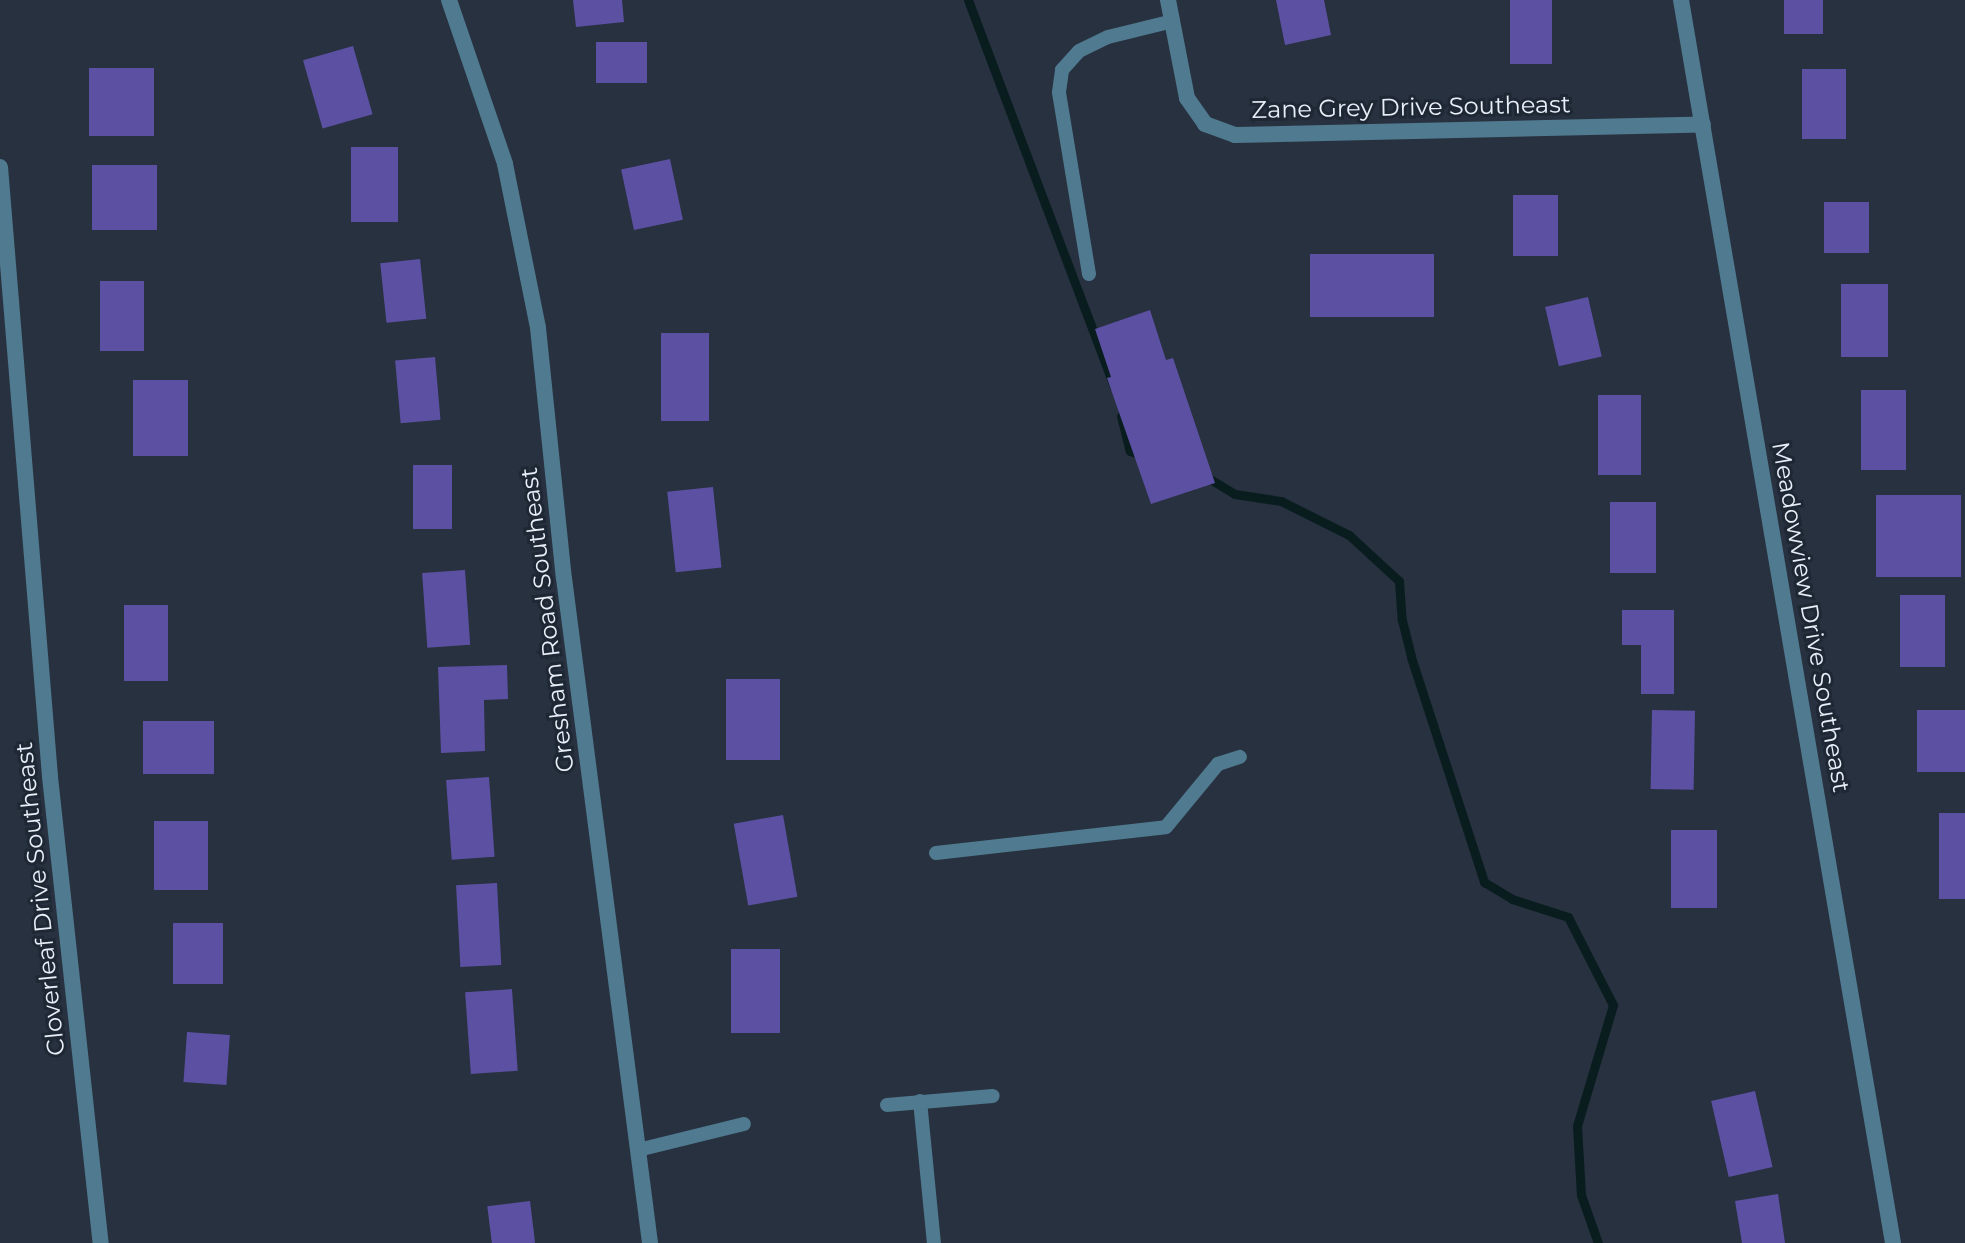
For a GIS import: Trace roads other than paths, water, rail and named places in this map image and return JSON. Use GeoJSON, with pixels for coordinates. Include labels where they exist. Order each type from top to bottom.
{"type":"FeatureCollection","features":[{"type":"Feature","properties":{"kind":"street","name":"Gresham Road Southeast"},"geometry":{"type":"LineString","coordinates":[[449,0],[505,164],[538,328],[564,578],[650,1243]]}},
{"type":"Feature","properties":{"kind":"street","name":"Zane Grey Drive Southeast"},"geometry":{"type":"LineString","coordinates":[[1168,0],[1187,98],[1205,124],[1235,135],[1703,124]]}},
{"type":"Feature","properties":{"kind":"street","name":"Meadowview Drive Southeast"},"geometry":{"type":"LineString","coordinates":[[1681,0],[1893,1243]]}},
{"type":"Feature","properties":{"kind":"street","name":"Cloverleaf Drive Southeast"},"geometry":{"type":"LineString","coordinates":[[0,167],[50,777],[101,1243]]}},
{"type":"Feature","properties":{"kind":"lane"},"geometry":{"type":"LineString","coordinates":[[1089,274],[1059,92],[1062,70],[1079,51],[1108,37],[1173,21]]}},
{"type":"Feature","properties":{"kind":"lane"},"geometry":{"type":"LineString","coordinates":[[936,853],[1166,827],[1218,764],[1240,757]]}},
{"type":"Feature","properties":{"kind":"lane"},"geometry":{"type":"LineString","coordinates":[[887,1105],[993,1096]]}},
{"type":"Feature","properties":{"kind":"lane"},"geometry":{"type":"LineString","coordinates":[[920,1101],[934,1243]]}},
{"type":"Feature","properties":{"kind":"lane"},"geometry":{"type":"LineString","coordinates":[[638,1150],[744,1124]]}},
{"type":"Feature","properties":{"kind":"waterway"},"geometry":{"type":"LineString","coordinates":[[968,0],[1114,386]]}},
{"type":"Feature","properties":{"kind":"waterway"},"geometry":{"type":"LineString","coordinates":[[1121,416],[1130,451],[1142,455]]}},
{"type":"Feature","properties":{"kind":"waterway"},"geometry":{"type":"LineString","coordinates":[[1205,476],[1235,494],[1281,501],[1349,535],[1399,581],[1402,620],[1411,657],[1484,882],[1512,899],[1568,917],[1613,1005],[1577,1126],[1581,1195],[1598,1243]]}}]}
